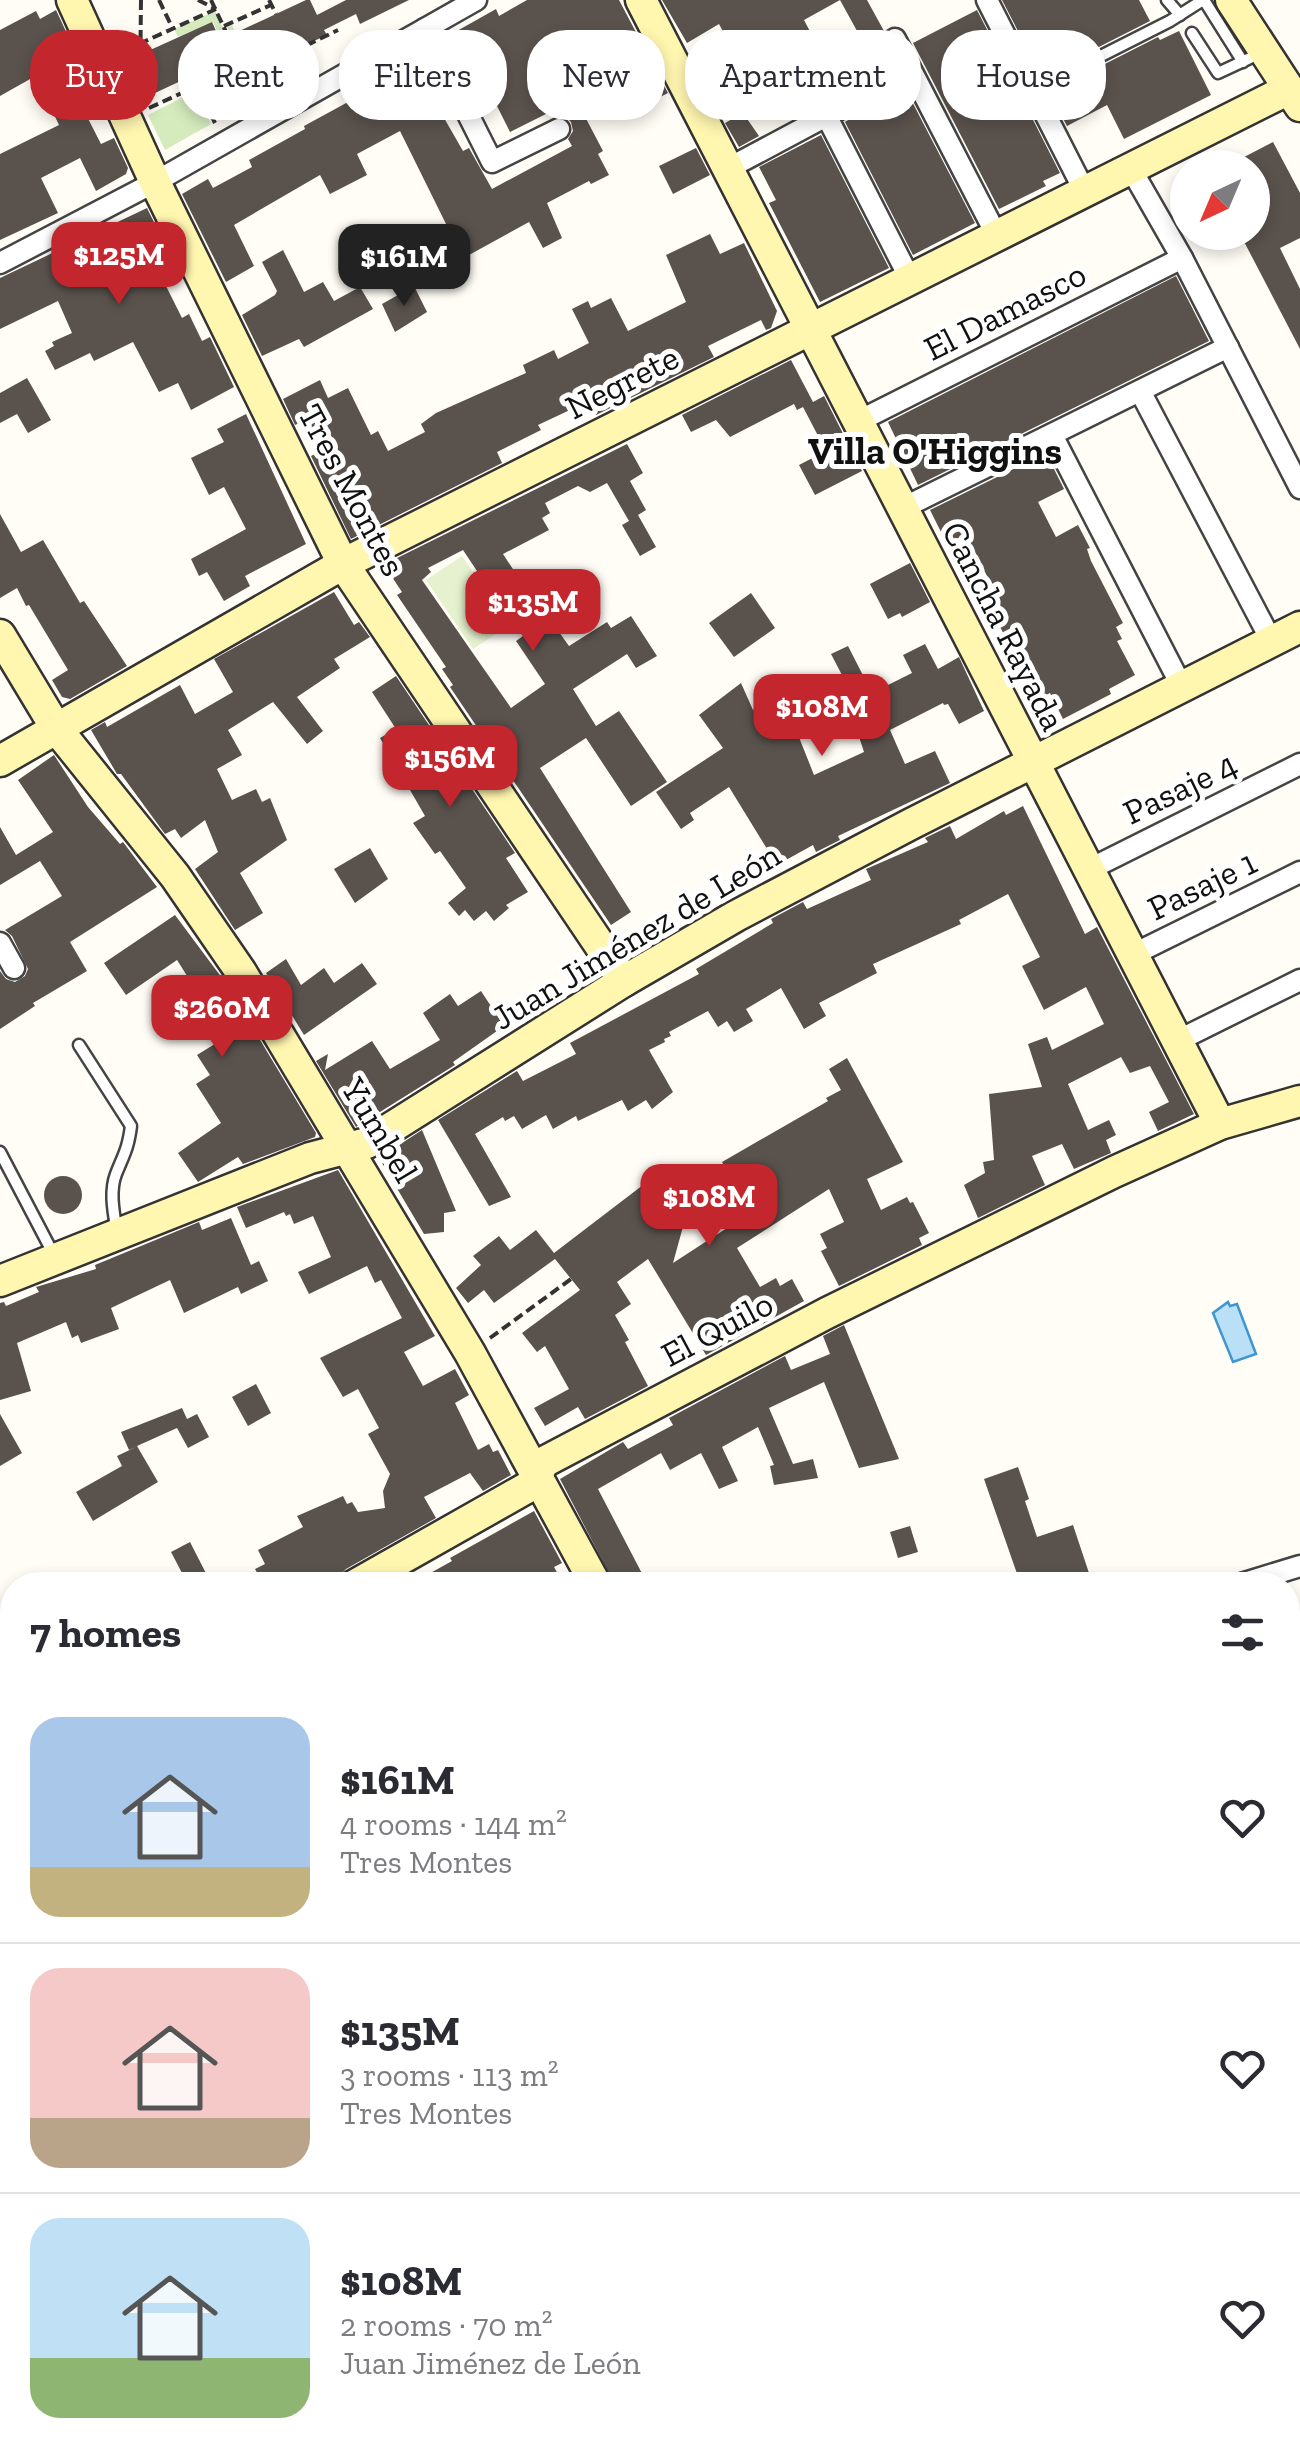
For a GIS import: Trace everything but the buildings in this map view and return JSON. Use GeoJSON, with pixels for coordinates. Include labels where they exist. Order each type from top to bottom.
{"type":"FeatureCollection","features":[{"type":"Feature","properties":{"kind":"main road","name":"Tres Montes"},"geometry":{"type":"LineString","coordinates":[[72,0],[155,182],[343,564],[624,981]]}},
{"type":"Feature","properties":{"kind":"main road","name":"Cancha Rayada"},"geometry":{"type":"LineString","coordinates":[[640,0],[1220,1124]]}},
{"type":"Feature","properties":{"kind":"main road"},"geometry":{"type":"LineString","coordinates":[[1231,0],[1254,57],[1295,98]]}},
{"type":"Feature","properties":{"kind":"main road","name":"Negrete"},"geometry":{"type":"LineString","coordinates":[[0,761],[343,564],[1131,169],[1295,98]]}},
{"type":"Feature","properties":{"kind":"main road","name":"Juan Jiménez de León"},"geometry":{"type":"LineString","coordinates":[[0,1281],[310,1158],[368,1143],[624,981],[813,875],[1300,628]]}},
{"type":"Feature","properties":{"kind":"main road","name":"Yumbel"},"geometry":{"type":"LineString","coordinates":[[0,636],[56,728],[202,913],[470,1353],[589,1572]]}},
{"type":"Feature","properties":{"kind":"main road","name":"El Quilo"},"geometry":{"type":"LineString","coordinates":[[381,1572],[530,1486],[544,1462],[827,1313],[1220,1124],[1300,1101]]}},
{"type":"Feature","properties":{"kind":"street"},"geometry":{"type":"LineString","coordinates":[[425,30],[476,0]]}},
{"type":"Feature","properties":{"kind":"street"},"geometry":{"type":"LineString","coordinates":[[987,0],[1085,192]]}},
{"type":"Feature","properties":{"kind":"street"},"geometry":{"type":"LineString","coordinates":[[0,263],[339,78]]}},
{"type":"Feature","properties":{"kind":"street"},"geometry":{"type":"LineString","coordinates":[[921,89],[997,236]]}},
{"type":"Feature","properties":{"kind":"street"},"geometry":{"type":"LineString","coordinates":[[471,120],[492,162],[559,129]]}},
{"type":"Feature","properties":{"kind":"street"},"geometry":{"type":"LineString","coordinates":[[727,169],[817,120]]}},
{"type":"Feature","properties":{"kind":"street"},"geometry":{"type":"LineString","coordinates":[[829,120],[910,279]]}},
{"type":"Feature","properties":{"kind":"street"},"geometry":{"type":"LineString","coordinates":[[1131,169],[1182,258],[1300,488]]}},
{"type":"Feature","properties":{"kind":"street","name":"El Damasco"},"geometry":{"type":"LineString","coordinates":[[857,422],[1182,258]]}},
{"type":"Feature","properties":{"kind":"street"},"geometry":{"type":"LineString","coordinates":[[903,508],[1228,347]]}},
{"type":"Feature","properties":{"kind":"street"},"geometry":{"type":"LineString","coordinates":[[1140,391],[1272,642]]}},
{"type":"Feature","properties":{"kind":"street"},"geometry":{"type":"LineString","coordinates":[[1052,434],[1182,688]]}},
{"type":"Feature","properties":{"kind":"street","name":"Pasaje 4"},"geometry":{"type":"LineString","coordinates":[[1088,870],[1300,764]]}},
{"type":"Feature","properties":{"kind":"street","name":"Pasaje 1"},"geometry":{"type":"LineString","coordinates":[[1132,955],[1300,872]]}},
{"type":"Feature","properties":{"kind":"street"},"geometry":{"type":"LineString","coordinates":[[0,943],[14,968]]}},
{"type":"Feature","properties":{"kind":"street"},"geometry":{"type":"LineString","coordinates":[[1177,1040],[1300,980]]}},
{"type":"Feature","properties":{"kind":"lane"},"geometry":{"type":"LineString","coordinates":[[1168,0],[1180,15]]}},
{"type":"Feature","properties":{"kind":"lane"},"geometry":{"type":"LineString","coordinates":[[1106,53],[1204,0],[1254,57],[1218,74],[1192,33]]}},
{"type":"Feature","properties":{"kind":"lane"},"geometry":{"type":"LineString","coordinates":[[79,1045],[131,1126],[127,1155],[116,1175],[112,1196],[117,1234]]}},
{"type":"Feature","properties":{"kind":"lane"},"geometry":{"type":"LineString","coordinates":[[0,1152],[56,1258]]}},
{"type":"Feature","properties":{"kind":"path"},"geometry":{"type":"LineString","coordinates":[[140,30],[141,0]]}},
{"type":"Feature","properties":{"kind":"path"},"geometry":{"type":"LineString","coordinates":[[159,0],[173,29]]}},
{"type":"Feature","properties":{"kind":"path"},"geometry":{"type":"LineString","coordinates":[[198,0],[216,9]]}},
{"type":"Feature","properties":{"kind":"path"},"geometry":{"type":"LineString","coordinates":[[211,0],[226,30]]}},
{"type":"Feature","properties":{"kind":"path"},"geometry":{"type":"LineString","coordinates":[[224,26],[270,2],[276,14]]}},
{"type":"Feature","properties":{"kind":"path"},"geometry":{"type":"LineString","coordinates":[[158,36],[216,9]]}},
{"type":"Feature","properties":{"kind":"path"},"geometry":{"type":"LineString","coordinates":[[319,39],[338,30]]}},
{"type":"Feature","properties":{"kind":"path"},"geometry":{"type":"LineString","coordinates":[[213,120],[215,124]]}},
{"type":"Feature","properties":{"kind":"path"},"geometry":{"type":"LineString","coordinates":[[470,1353],[571,1279]]}},
{"type":"Feature","properties":{"kind":"green space"},"geometry":{"type":"Polygon","coordinates":[[[215,11],[224,30],[217,30],[213,22],[194,30],[178,30],[178,37],[174,29],[215,11]]]}},
{"type":"Feature","properties":{"kind":"green space"},"geometry":{"type":"Polygon","coordinates":[[[178,100],[178,120],[209,120],[211,124],[165,150],[150,120],[158,120],[158,110],[178,100]]]}},
{"type":"Feature","properties":{"kind":"green space"},"geometry":{"type":"Polygon","coordinates":[[[462,556],[509,625],[473,649],[426,580],[462,556]]]}},
{"type":"Feature","properties":{"kind":"water"},"geometry":{"type":"Polygon","coordinates":[[[1228,1302],[1230,1306],[1237,1304],[1256,1354],[1233,1362],[1213,1313],[1228,1302]]]}},
{"type":"Feature","properties":{"kind":"district","name":"Villa O'Higgins"},"geometry":{"type":"Point","coordinates":[935,451]}}]}
